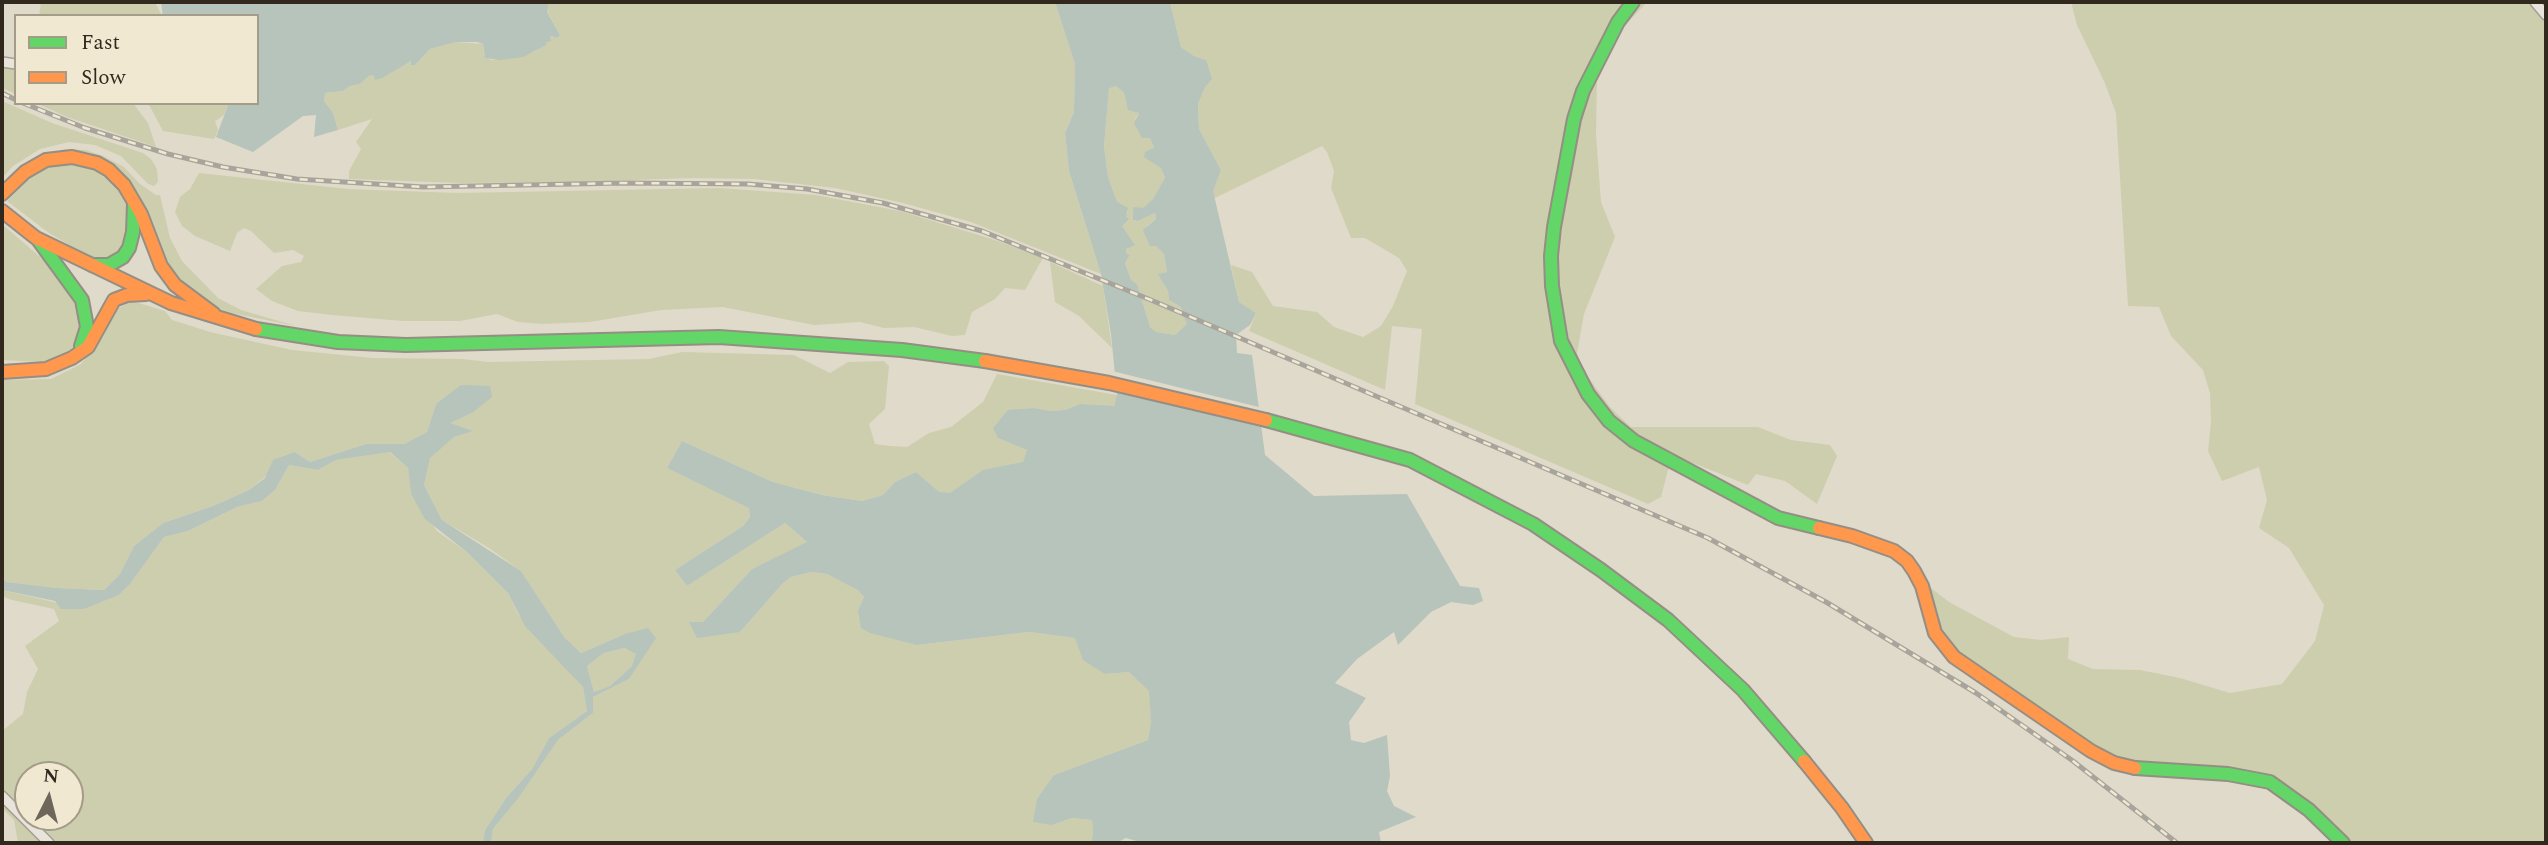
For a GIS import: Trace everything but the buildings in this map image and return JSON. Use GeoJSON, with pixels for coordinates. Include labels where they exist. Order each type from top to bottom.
{"type":"FeatureCollection","features":[{"type":"Feature","properties":{"kind":"street"},"geometry":{"type":"LineString","coordinates":[[1633,2],[1618,22],[1583,91],[1574,119],[1550,256],[1561,341],[1588,394],[1609,421],[1634,441],[1778,518],[1852,536],[1894,551],[1907,561],[1914,571],[1922,586],[1935,633],[1954,657],[2091,751],[2114,763],[2138,769],[2228,774],[2270,782],[2309,810],[2343,843]]}},
{"type":"Feature","properties":{"kind":"street"},"geometry":{"type":"LineString","coordinates":[[2535,2],[2546,15]]}},
{"type":"Feature","properties":{"kind":"street"},"geometry":{"type":"LineString","coordinates":[[2,194],[35,165],[53,159],[86,159],[109,170],[124,186],[141,214],[156,256],[167,274],[184,293],[223,320]]}},
{"type":"Feature","properties":{"kind":"street"},"geometry":{"type":"LineString","coordinates":[[88,265],[110,265],[123,257],[132,240],[134,202]]}},
{"type":"Feature","properties":{"kind":"street"},"geometry":{"type":"LineString","coordinates":[[5,213],[36,238],[150,294],[262,331],[323,341],[391,345],[732,338],[914,352],[988,361],[1109,383],[1274,422],[1410,460],[1533,524],[1668,620],[1743,690],[1795,748],[1866,843]]}},
{"type":"Feature","properties":{"kind":"street"},"geometry":{"type":"LineString","coordinates":[[36,238],[79,293],[86,309],[88,327],[78,354]]}},
{"type":"Feature","properties":{"kind":"street"},"geometry":{"type":"LineString","coordinates":[[2,372],[33,371],[57,366],[89,347],[114,300],[127,295],[150,294]]}},
{"type":"Feature","properties":{"kind":"street"},"geometry":{"type":"LineString","coordinates":[[2,366],[33,371]]}},
{"type":"Feature","properties":{"kind":"street"},"geometry":{"type":"LineString","coordinates":[[2,796],[49,843]]}},
{"type":"Feature","properties":{"kind":"green space"},"geometry":{"type":"Polygon","coordinates":[[[41,2],[155,2],[161,14],[39,14],[41,2]]]}},
{"type":"Feature","properties":{"kind":"green space"},"geometry":{"type":"Polygon","coordinates":[[[549,2],[1055,2],[1075,63],[1074,112],[1065,133],[1069,171],[1101,274],[971,222],[835,188],[754,179],[459,183],[349,179],[349,171],[361,149],[356,142],[372,119],[338,130],[333,113],[324,101],[325,93],[343,91],[360,84],[370,75],[390,71],[412,61],[415,65],[430,49],[456,42],[483,44],[484,55],[491,60],[523,56],[537,50],[550,36],[558,38],[560,35],[547,11],[549,2]]]}},
{"type":"Feature","properties":{"kind":"green space"},"geometry":{"type":"Polygon","coordinates":[[[1170,2],[1647,2],[1621,30],[1597,80],[1596,135],[1601,202],[1615,237],[1584,314],[1577,353],[1582,369],[1610,407],[1631,427],[1758,427],[1791,440],[1830,445],[1837,456],[1817,504],[1785,481],[1756,474],[1748,485],[1683,459],[1668,470],[1661,497],[1648,504],[1415,404],[1422,329],[1392,326],[1385,390],[1249,331],[1256,313],[1239,302],[1231,265],[1252,272],[1273,306],[1317,312],[1334,327],[1363,337],[1381,326],[1393,306],[1407,271],[1399,258],[1365,238],[1351,238],[1331,188],[1334,171],[1322,146],[1215,198],[1212,191],[1221,170],[1199,129],[1198,104],[1205,87],[1206,60],[1181,47],[1170,2]]]}},
{"type":"Feature","properties":{"kind":"green space"},"geometry":{"type":"Polygon","coordinates":[[[2071,2],[2546,2],[2546,843],[2349,843],[2311,805],[2285,787],[2121,761],[2090,748],[1967,662],[1947,642],[1931,616],[1926,584],[1949,602],[2014,637],[2041,640],[2069,637],[2068,659],[2093,669],[2140,670],[2180,678],[2230,693],[2282,684],[2315,641],[2324,605],[2289,548],[2259,528],[2267,500],[2259,467],[2222,481],[2208,451],[2210,393],[2203,370],[2171,336],[2159,307],[2128,306],[2116,113],[2077,25],[2071,2]]]}},
{"type":"Feature","properties":{"kind":"green space"},"geometry":{"type":"Polygon","coordinates":[[[2,66],[14,68],[14,93],[2,88],[2,66]]]}},
{"type":"Feature","properties":{"kind":"green space"},"geometry":{"type":"Polygon","coordinates":[[[1116,86],[1124,93],[1128,109],[1139,113],[1135,119],[1150,138],[1165,179],[1153,199],[1143,209],[1134,208],[1133,220],[1138,221],[1155,213],[1156,219],[1147,226],[1156,246],[1164,254],[1167,272],[1159,274],[1168,291],[1169,300],[1181,307],[1188,324],[1175,335],[1155,332],[1150,327],[1137,284],[1131,280],[1125,263],[1130,255],[1126,253],[1126,249],[1134,244],[1121,226],[1128,211],[1117,203],[1108,177],[1104,146],[1109,87],[1116,86]]]}},
{"type":"Feature","properties":{"kind":"green space"},"geometry":{"type":"Polygon","coordinates":[[[2,101],[52,123],[143,153],[157,169],[158,182],[154,186],[148,184],[121,156],[95,145],[69,142],[40,149],[13,166],[2,178],[2,101]]]}},
{"type":"Feature","properties":{"kind":"green space"},"geometry":{"type":"Polygon","coordinates":[[[40,105],[134,105],[148,123],[156,147],[67,117],[40,105]]]}},
{"type":"Feature","properties":{"kind":"green space"},"geometry":{"type":"Polygon","coordinates":[[[149,105],[229,105],[224,115],[215,121],[218,130],[214,139],[163,131],[149,105]]]}},
{"type":"Feature","properties":{"kind":"green space"},"geometry":{"type":"Polygon","coordinates":[[[86,150],[103,156],[124,167],[140,184],[160,195],[170,238],[182,261],[218,298],[241,310],[296,326],[231,313],[207,304],[177,281],[160,249],[144,205],[128,178],[111,163],[90,153],[56,151],[86,150]]]}},
{"type":"Feature","properties":{"kind":"green space"},"geometry":{"type":"Polygon","coordinates":[[[71,163],[88,166],[106,178],[118,190],[126,205],[129,222],[126,237],[120,253],[111,260],[97,261],[86,255],[49,233],[7,201],[30,177],[50,167],[71,163]]]}},
{"type":"Feature","properties":{"kind":"green space"},"geometry":{"type":"Polygon","coordinates":[[[199,173],[348,189],[457,193],[720,188],[816,195],[900,211],[995,240],[1043,258],[1025,290],[1005,288],[995,299],[972,312],[965,335],[952,336],[914,327],[884,328],[860,322],[814,325],[723,307],[661,310],[590,322],[543,324],[518,322],[497,314],[460,321],[403,321],[332,315],[298,311],[272,301],[256,289],[282,266],[301,262],[304,256],[293,250],[274,253],[251,231],[244,228],[237,233],[230,251],[195,236],[182,226],[175,212],[180,197],[190,189],[199,173]]]}},
{"type":"Feature","properties":{"kind":"green space"},"geometry":{"type":"Polygon","coordinates":[[[2,224],[64,281],[83,316],[81,336],[72,348],[58,358],[42,362],[2,360],[2,224]]]}},
{"type":"Feature","properties":{"kind":"green space"},"geometry":{"type":"Polygon","coordinates":[[[1050,262],[1103,286],[1112,348],[1079,316],[1055,302],[1050,262]]]}},
{"type":"Feature","properties":{"kind":"green space"},"geometry":{"type":"Polygon","coordinates":[[[132,301],[165,311],[172,320],[210,332],[292,350],[373,358],[463,359],[488,362],[649,359],[682,352],[794,355],[830,373],[848,362],[884,361],[889,366],[885,409],[869,424],[875,444],[890,446],[907,447],[929,433],[951,427],[983,402],[997,374],[1117,395],[1114,407],[1080,404],[1065,410],[1035,408],[998,438],[1028,450],[1023,462],[966,483],[950,493],[939,493],[916,472],[895,482],[883,495],[862,501],[822,495],[773,482],[682,441],[667,468],[749,507],[750,517],[743,526],[675,570],[687,586],[785,523],[808,543],[752,569],[703,622],[740,632],[783,583],[791,577],[811,572],[827,574],[858,589],[864,597],[858,610],[917,645],[1029,632],[1075,638],[1105,674],[1129,672],[1150,691],[1151,721],[1148,740],[1054,775],[1052,825],[1072,818],[1092,820],[1091,843],[491,843],[493,829],[520,796],[558,740],[593,713],[593,697],[629,679],[641,657],[625,634],[581,653],[565,638],[521,571],[442,520],[424,485],[430,457],[454,437],[472,431],[449,423],[472,413],[436,404],[427,432],[404,444],[366,444],[310,462],[295,452],[249,490],[163,523],[134,546],[120,574],[104,590],[57,588],[7,582],[2,579],[2,380],[51,379],[81,364],[103,337],[115,310],[132,301]]]}},
{"type":"Feature","properties":{"kind":"green space"},"geometry":{"type":"Polygon","coordinates":[[[389,452],[408,468],[411,494],[437,531],[468,553],[508,593],[518,614],[583,687],[587,711],[549,738],[532,769],[506,798],[485,830],[483,843],[18,843],[16,831],[84,831],[84,761],[14,761],[14,820],[2,808],[2,731],[23,714],[27,692],[38,669],[25,646],[59,621],[54,609],[12,600],[2,596],[2,590],[84,609],[119,595],[164,537],[188,531],[237,507],[262,501],[275,490],[289,465],[318,470],[336,460],[389,452]]]}},
{"type":"Feature","properties":{"kind":"green space"},"geometry":{"type":"Polygon","coordinates":[[[626,648],[637,654],[632,666],[610,686],[594,692],[587,666],[604,653],[626,648]]]}},
{"type":"Feature","properties":{"kind":"shaded area"},"geometry":{"type":"Polygon","coordinates":[[[161,2],[549,2],[547,12],[560,35],[558,38],[550,36],[551,41],[546,42],[546,45],[523,57],[500,60],[485,58],[483,44],[477,42],[456,42],[430,49],[415,65],[411,65],[411,61],[382,78],[375,80],[374,76],[370,75],[360,84],[343,91],[325,93],[324,101],[333,113],[338,130],[314,137],[316,115],[303,116],[253,152],[216,137],[228,105],[259,105],[259,14],[163,14],[161,2]]]}},
{"type":"Feature","properties":{"kind":"shaded area"},"geometry":{"type":"Polygon","coordinates":[[[1055,2],[1170,2],[1181,47],[1206,60],[1212,79],[1205,87],[1198,104],[1199,129],[1221,170],[1213,191],[1239,302],[1256,313],[1250,325],[1236,335],[1237,353],[1252,355],[1265,455],[1314,496],[1407,494],[1460,586],[1479,588],[1483,601],[1473,605],[1451,602],[1431,612],[1398,645],[1394,632],[1357,659],[1335,683],[1366,698],[1349,722],[1351,740],[1364,743],[1387,735],[1390,776],[1387,791],[1394,806],[1416,817],[1379,832],[1381,843],[1143,843],[1126,838],[1116,843],[1091,843],[1092,820],[1072,818],[1052,825],[1033,822],[1037,799],[1054,775],[1148,740],[1151,721],[1149,691],[1129,672],[1105,674],[1083,660],[1075,638],[1029,632],[917,645],[870,633],[861,628],[858,610],[864,597],[858,590],[827,574],[811,572],[791,577],[783,583],[740,632],[697,638],[689,622],[703,622],[752,569],[807,542],[785,523],[687,586],[675,570],[743,526],[750,517],[749,508],[667,468],[682,441],[773,482],[822,495],[862,501],[883,495],[895,482],[916,472],[939,492],[950,493],[983,470],[1023,462],[1027,450],[998,438],[993,428],[1008,410],[1065,410],[1080,404],[1114,406],[1117,395],[1111,334],[1101,274],[1069,171],[1065,133],[1074,112],[1075,64],[1055,2]],[[1116,86],[1109,88],[1104,146],[1108,177],[1117,202],[1128,208],[1126,217],[1129,219],[1122,226],[1135,245],[1126,249],[1126,253],[1130,255],[1125,263],[1131,280],[1137,284],[1150,327],[1156,332],[1175,335],[1187,324],[1181,307],[1169,300],[1168,291],[1158,274],[1167,272],[1164,254],[1156,246],[1150,246],[1143,230],[1156,219],[1155,213],[1138,221],[1133,220],[1133,207],[1143,208],[1153,199],[1165,178],[1161,168],[1144,157],[1145,152],[1154,148],[1150,138],[1142,138],[1134,123],[1139,113],[1128,110],[1124,93],[1116,86]]]}},
{"type":"Feature","properties":{"kind":"shaded area"},"geometry":{"type":"Polygon","coordinates":[[[461,385],[490,386],[492,397],[472,413],[450,423],[473,431],[454,437],[430,458],[424,485],[442,520],[521,571],[565,638],[581,653],[625,634],[648,628],[656,638],[629,679],[593,697],[593,713],[558,740],[520,796],[493,829],[491,843],[483,843],[485,830],[506,798],[532,769],[549,738],[587,711],[583,687],[525,626],[508,593],[468,553],[425,519],[411,494],[408,468],[390,452],[336,460],[318,470],[289,465],[275,490],[262,501],[237,507],[188,531],[164,537],[119,595],[84,609],[61,609],[55,601],[2,590],[2,579],[7,582],[57,588],[104,590],[120,574],[134,546],[163,523],[249,490],[265,478],[273,460],[295,452],[310,462],[366,444],[404,444],[427,432],[436,404],[461,385]],[[625,648],[604,653],[587,666],[594,692],[610,686],[632,666],[636,654],[625,648]]]}},
{"type":"Feature","properties":{"kind":"pier"},"geometry":{"type":"Polygon","coordinates":[[[1112,371],[1263,408],[1265,427],[1112,389],[1112,371]]]}},
{"type":"Feature","properties":{"kind":"railway"},"geometry":{"type":"LineString","coordinates":[[2,93],[14,99]]}},
{"type":"Feature","properties":{"kind":"railway"},"geometry":{"type":"LineString","coordinates":[[28,105],[85,128],[168,154],[223,167],[297,179],[423,187],[624,183],[748,184],[807,189],[883,203],[982,231],[1151,300],[1708,538],[1826,602],[1976,693],[2073,761],[2177,843]]}},
{"type":"Feature","properties":{"kind":"traffic: fast"},"geometry":{"type":"LineString","coordinates":[[1633,2],[1618,22],[1583,91],[1574,119],[1551,256],[1552,286],[1561,341],[1588,394],[1609,421],[1634,441],[1778,518],[1819,528]]}},
{"type":"Feature","properties":{"kind":"traffic: fast"},"geometry":{"type":"LineString","coordinates":[[92,265],[109,265],[123,257],[129,248],[133,232],[134,203]]}},
{"type":"Feature","properties":{"kind":"traffic: fast"},"geometry":{"type":"LineString","coordinates":[[39,241],[82,300],[87,327],[81,346]]}},
{"type":"Feature","properties":{"kind":"traffic: fast"},"geometry":{"type":"LineString","coordinates":[[256,329],[338,342],[406,345],[719,337],[902,350],[985,361]]}},
{"type":"Feature","properties":{"kind":"traffic: fast"},"geometry":{"type":"LineString","coordinates":[[1266,420],[1410,460],[1533,524],[1668,620],[1743,690],[1804,761]]}},
{"type":"Feature","properties":{"kind":"traffic: fast"},"geometry":{"type":"LineString","coordinates":[[2135,768],[2228,774],[2270,782],[2309,810],[2343,843]]}},
{"type":"Feature","properties":{"kind":"traffic: slow"},"geometry":{"type":"LineString","coordinates":[[2,194],[25,172],[46,160],[72,157],[97,163],[109,170],[124,185],[141,214],[161,266],[175,285],[214,314]]}},
{"type":"Feature","properties":{"kind":"traffic: slow"},"geometry":{"type":"LineString","coordinates":[[2,211],[36,238],[171,303],[256,329]]}},
{"type":"Feature","properties":{"kind":"traffic: slow"},"geometry":{"type":"LineString","coordinates":[[2,372],[46,369],[72,358],[88,347],[114,300],[127,295],[146,294]]}},
{"type":"Feature","properties":{"kind":"traffic: slow"},"geometry":{"type":"LineString","coordinates":[[985,361],[1109,383],[1266,420]]}},
{"type":"Feature","properties":{"kind":"traffic: slow"},"geometry":{"type":"LineString","coordinates":[[1819,528],[1894,551],[1907,561],[1914,571],[1922,586],[1935,633],[1954,657],[2091,751],[2114,763],[2135,768]]}},
{"type":"Feature","properties":{"kind":"traffic: slow"},"geometry":{"type":"LineString","coordinates":[[1804,761],[1866,843]]}}]}
